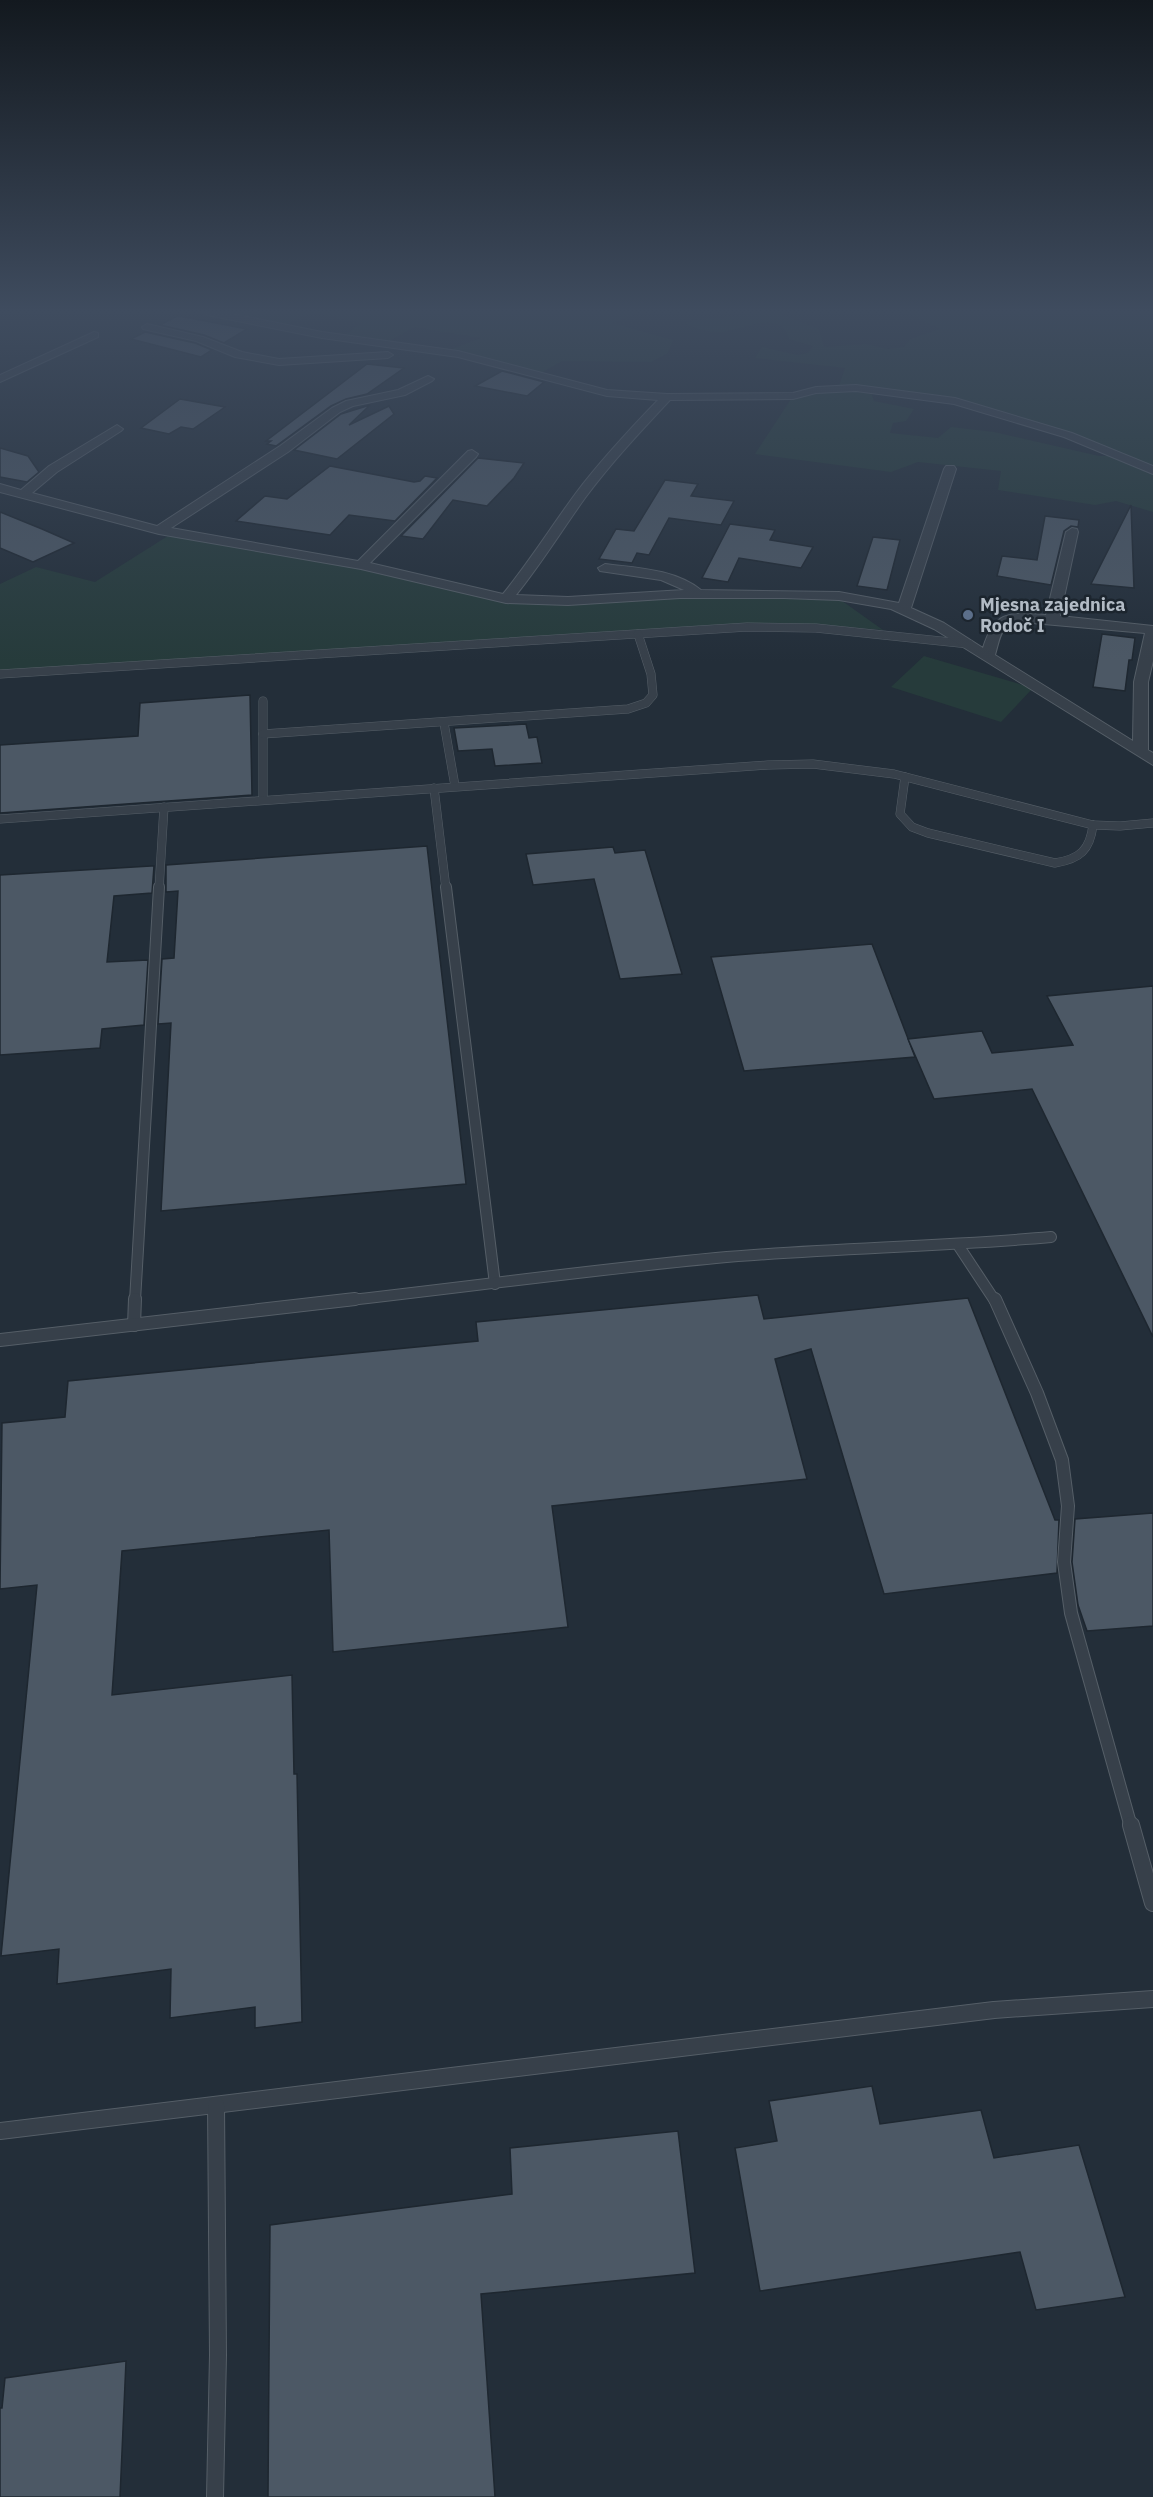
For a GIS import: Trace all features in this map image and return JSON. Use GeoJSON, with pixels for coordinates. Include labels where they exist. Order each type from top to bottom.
{"type":"FeatureCollection","features":[{"type":"Feature","properties":{"kind":"street"},"geometry":{"type":"LineString","coordinates":[[22,495],[62,464],[117,429]]}},
{"type":"Feature","properties":{"kind":"street"},"geometry":{"type":"LineString","coordinates":[[159,530],[284,449],[311,429]]}},
{"type":"Feature","properties":{"kind":"street"},"geometry":{"type":"LineString","coordinates":[[506,598],[536,561],[580,496],[637,429]]}},
{"type":"Feature","properties":{"kind":"street"},"geometry":{"type":"LineString","coordinates":[[1049,429],[1153,471]]}},
{"type":"Feature","properties":{"kind":"street"},"geometry":{"type":"LineString","coordinates":[[361,565],[472,454]]}},
{"type":"Feature","properties":{"kind":"street"},"geometry":{"type":"LineString","coordinates":[[903,610],[950,469]]}},
{"type":"Feature","properties":{"kind":"street"},"geometry":{"type":"LineString","coordinates":[[0,488],[159,530],[361,565],[479,594],[506,598],[568,601],[699,594],[839,596],[868,599],[903,610],[939,626],[1153,760]]}},
{"type":"Feature","properties":{"kind":"street"},"geometry":{"type":"LineString","coordinates":[[1052,619],[1072,532]]}},
{"type":"Feature","properties":{"kind":"street"},"geometry":{"type":"LineString","coordinates":[[605,568],[668,580],[689,586],[699,594]]}},
{"type":"Feature","properties":{"kind":"street"},"geometry":{"type":"LineString","coordinates":[[988,656],[996,629],[1002,622],[1021,618],[1052,619],[1153,630],[1141,682],[1140,752]]}},
{"type":"Feature","properties":{"kind":"lane"},"geometry":{"type":"LineString","coordinates":[[0,674],[784,626],[866,632],[969,644]]}},
{"type":"Feature","properties":{"kind":"lane"},"geometry":{"type":"LineString","coordinates":[[263,734],[608,712],[645,704],[653,696],[654,687],[638,634]]}},
{"type":"Feature","properties":{"kind":"lane"},"geometry":{"type":"LineString","coordinates":[[262,800],[263,701]]}},
{"type":"Feature","properties":{"kind":"lane"},"geometry":{"type":"LineString","coordinates":[[444,723],[455,786]]}},
{"type":"Feature","properties":{"kind":"lane"},"geometry":{"type":"LineString","coordinates":[[0,819],[455,786],[791,765],[852,768],[905,777],[1093,825],[1153,823]]}},
{"type":"Feature","properties":{"kind":"lane"},"geometry":{"type":"LineString","coordinates":[[905,777],[900,814],[912,827],[928,833],[1055,863],[1079,857],[1091,844],[1093,825]]}},
{"type":"Feature","properties":{"kind":"lane"},"geometry":{"type":"LineString","coordinates":[[434,788],[495,1284]]}},
{"type":"Feature","properties":{"kind":"lane"},"geometry":{"type":"LineString","coordinates":[[134,1325],[164,807]]}},
{"type":"Feature","properties":{"kind":"lane"},"geometry":{"type":"LineString","coordinates":[[0,1340],[716,1258],[845,1249],[958,1245],[1051,1237]]}},
{"type":"Feature","properties":{"kind":"lane"},"geometry":{"type":"LineString","coordinates":[[958,1245],[991,1291],[1037,1393],[1062,1460],[1068,1506],[1064,1562],[1071,1613],[1153,1903]]}},
{"type":"Feature","properties":{"kind":"lane"},"geometry":{"type":"LineString","coordinates":[[0,2132],[994,2010],[1153,1999]]}},
{"type":"Feature","properties":{"kind":"lane"},"geometry":{"type":"LineString","coordinates":[[215,2497],[218,2355],[216,2105]]}},
{"type":"Feature","properties":{"kind":"green space"},"geometry":{"type":"Polygon","coordinates":[[[772,429],[891,429],[890,433],[938,438],[949,429],[964,429],[994,432],[1099,456],[1115,456],[1042,429],[1153,429],[1153,512],[1116,501],[1095,505],[998,490],[1001,471],[918,462],[891,472],[755,454],[772,429]]]}},
{"type":"Feature","properties":{"kind":"green space"},"geometry":{"type":"Polygon","coordinates":[[[171,534],[361,568],[491,599],[696,596],[838,598],[883,630],[823,625],[0,671],[0,584],[36,567],[95,582],[171,534]]]}},
{"type":"Feature","properties":{"kind":"green space"},"geometry":{"type":"Polygon","coordinates":[[[924,656],[1033,688],[1001,722],[891,687],[924,656]]]}},
{"type":"Feature","properties":{"kind":"building"},"geometry":{"type":"Polygon","coordinates":[[[143,429],[178,429],[169,434],[143,429]]]}},
{"type":"Feature","properties":{"kind":"building"},"geometry":{"type":"Polygon","coordinates":[[[282,429],[300,429],[276,446],[267,444],[271,441],[266,441],[282,429]]]}},
{"type":"Feature","properties":{"kind":"building"},"geometry":{"type":"Polygon","coordinates":[[[322,429],[376,429],[337,459],[294,450],[322,429]]]}},
{"type":"Feature","properties":{"kind":"building"},"geometry":{"type":"Polygon","coordinates":[[[0,448],[28,456],[39,472],[27,482],[0,477],[0,448]]]}},
{"type":"Feature","properties":{"kind":"building"},"geometry":{"type":"Polygon","coordinates":[[[478,458],[524,463],[514,478],[487,506],[453,500],[423,539],[401,536],[478,458]]]}},
{"type":"Feature","properties":{"kind":"building"},"geometry":{"type":"Polygon","coordinates":[[[330,466],[414,482],[420,481],[425,476],[437,478],[395,521],[349,515],[330,535],[236,521],[265,496],[287,499],[330,466]]]}},
{"type":"Feature","properties":{"kind":"building"},"geometry":{"type":"Polygon","coordinates":[[[665,480],[698,484],[691,496],[734,501],[721,525],[669,518],[649,555],[637,553],[632,563],[599,559],[616,529],[634,531],[665,480]]]}},
{"type":"Feature","properties":{"kind":"building"},"geometry":{"type":"Polygon","coordinates":[[[1131,505],[1134,588],[1091,584],[1131,505]]]}},
{"type":"Feature","properties":{"kind":"building"},"geometry":{"type":"Polygon","coordinates":[[[0,512],[74,543],[33,562],[0,548],[0,512]]]}},
{"type":"Feature","properties":{"kind":"building"},"geometry":{"type":"Polygon","coordinates":[[[1045,516],[1079,520],[1078,527],[1071,526],[1064,531],[1051,585],[997,576],[1002,556],[1037,560],[1045,516]]]}},
{"type":"Feature","properties":{"kind":"building"},"geometry":{"type":"Polygon","coordinates":[[[730,524],[775,530],[770,540],[813,547],[801,568],[739,558],[728,582],[702,578],[730,524]]]}},
{"type":"Feature","properties":{"kind":"building"},"geometry":{"type":"Polygon","coordinates":[[[873,537],[900,540],[887,590],[857,586],[873,537]]]}},
{"type":"Feature","properties":{"kind":"building"},"geometry":{"type":"Polygon","coordinates":[[[1102,634],[1135,638],[1132,660],[1129,660],[1125,691],[1093,687],[1102,634]]]}},
{"type":"Feature","properties":{"kind":"building"},"geometry":{"type":"Polygon","coordinates":[[[250,695],[252,795],[0,813],[0,745],[138,736],[140,703],[250,695]]]}},
{"type":"Feature","properties":{"kind":"building"},"geometry":{"type":"Polygon","coordinates":[[[526,724],[529,738],[537,737],[542,763],[495,766],[492,749],[458,751],[454,728],[526,724]]]}},
{"type":"Feature","properties":{"kind":"building"},"geometry":{"type":"Polygon","coordinates":[[[427,846],[466,1184],[161,1211],[171,1023],[158,1024],[162,959],[174,958],[178,891],[166,892],[166,865],[427,846]]]}},
{"type":"Feature","properties":{"kind":"building"},"geometry":{"type":"Polygon","coordinates":[[[613,847],[615,853],[645,850],[682,974],[620,979],[594,879],[533,885],[526,854],[613,847]]]}},
{"type":"Feature","properties":{"kind":"building"},"geometry":{"type":"Polygon","coordinates":[[[154,866],[152,893],[114,896],[107,962],[148,960],[144,1025],[102,1029],[100,1048],[0,1055],[0,875],[154,866]]]}},
{"type":"Feature","properties":{"kind":"building"},"geometry":{"type":"Polygon","coordinates":[[[872,944],[915,1057],[744,1071],[711,957],[872,944]]]}},
{"type":"Feature","properties":{"kind":"building"},"geometry":{"type":"Polygon","coordinates":[[[1153,986],[1153,1337],[1032,1089],[934,1099],[908,1039],[982,1031],[992,1053],[1073,1045],[1047,996],[1153,986]]]}},
{"type":"Feature","properties":{"kind":"building"},"geometry":{"type":"Polygon","coordinates":[[[758,1295],[764,1319],[968,1298],[1055,1520],[1059,1520],[1057,1573],[884,1594],[811,1349],[775,1359],[807,1479],[552,1506],[568,1627],[333,1652],[329,1530],[122,1551],[112,1695],[292,1675],[294,1774],[297,1774],[302,2022],[255,2028],[255,2007],[170,2018],[171,1969],[57,1984],[59,1949],[1,1956],[37,1585],[0,1589],[2,1423],[65,1417],[68,1381],[478,1341],[476,1322],[758,1295]]]}},
{"type":"Feature","properties":{"kind":"building"},"geometry":{"type":"Polygon","coordinates":[[[1153,1513],[1153,1626],[1087,1631],[1078,1605],[1072,1562],[1075,1519],[1153,1513]]]}},
{"type":"Feature","properties":{"kind":"building"},"geometry":{"type":"Polygon","coordinates":[[[872,2086],[880,2124],[981,2110],[994,2158],[1079,2145],[1125,2297],[1036,2310],[1020,2252],[760,2291],[735,2148],[777,2141],[769,2101],[872,2086]]]}},
{"type":"Feature","properties":{"kind":"building"},"geometry":{"type":"Polygon","coordinates":[[[678,2131],[695,2273],[481,2294],[495,2497],[268,2497],[270,2225],[512,2194],[510,2148],[678,2131]]]}},
{"type":"Feature","properties":{"kind":"building"},"geometry":{"type":"Polygon","coordinates":[[[126,2361],[120,2497],[0,2497],[0,2408],[2,2408],[5,2378],[126,2361]]]}},
{"type":"Feature","properties":{"kind":"place","name":"Mjesna zajednica Rodoč I"},"geometry":{"type":"Point","coordinates":[968,615]}}]}
